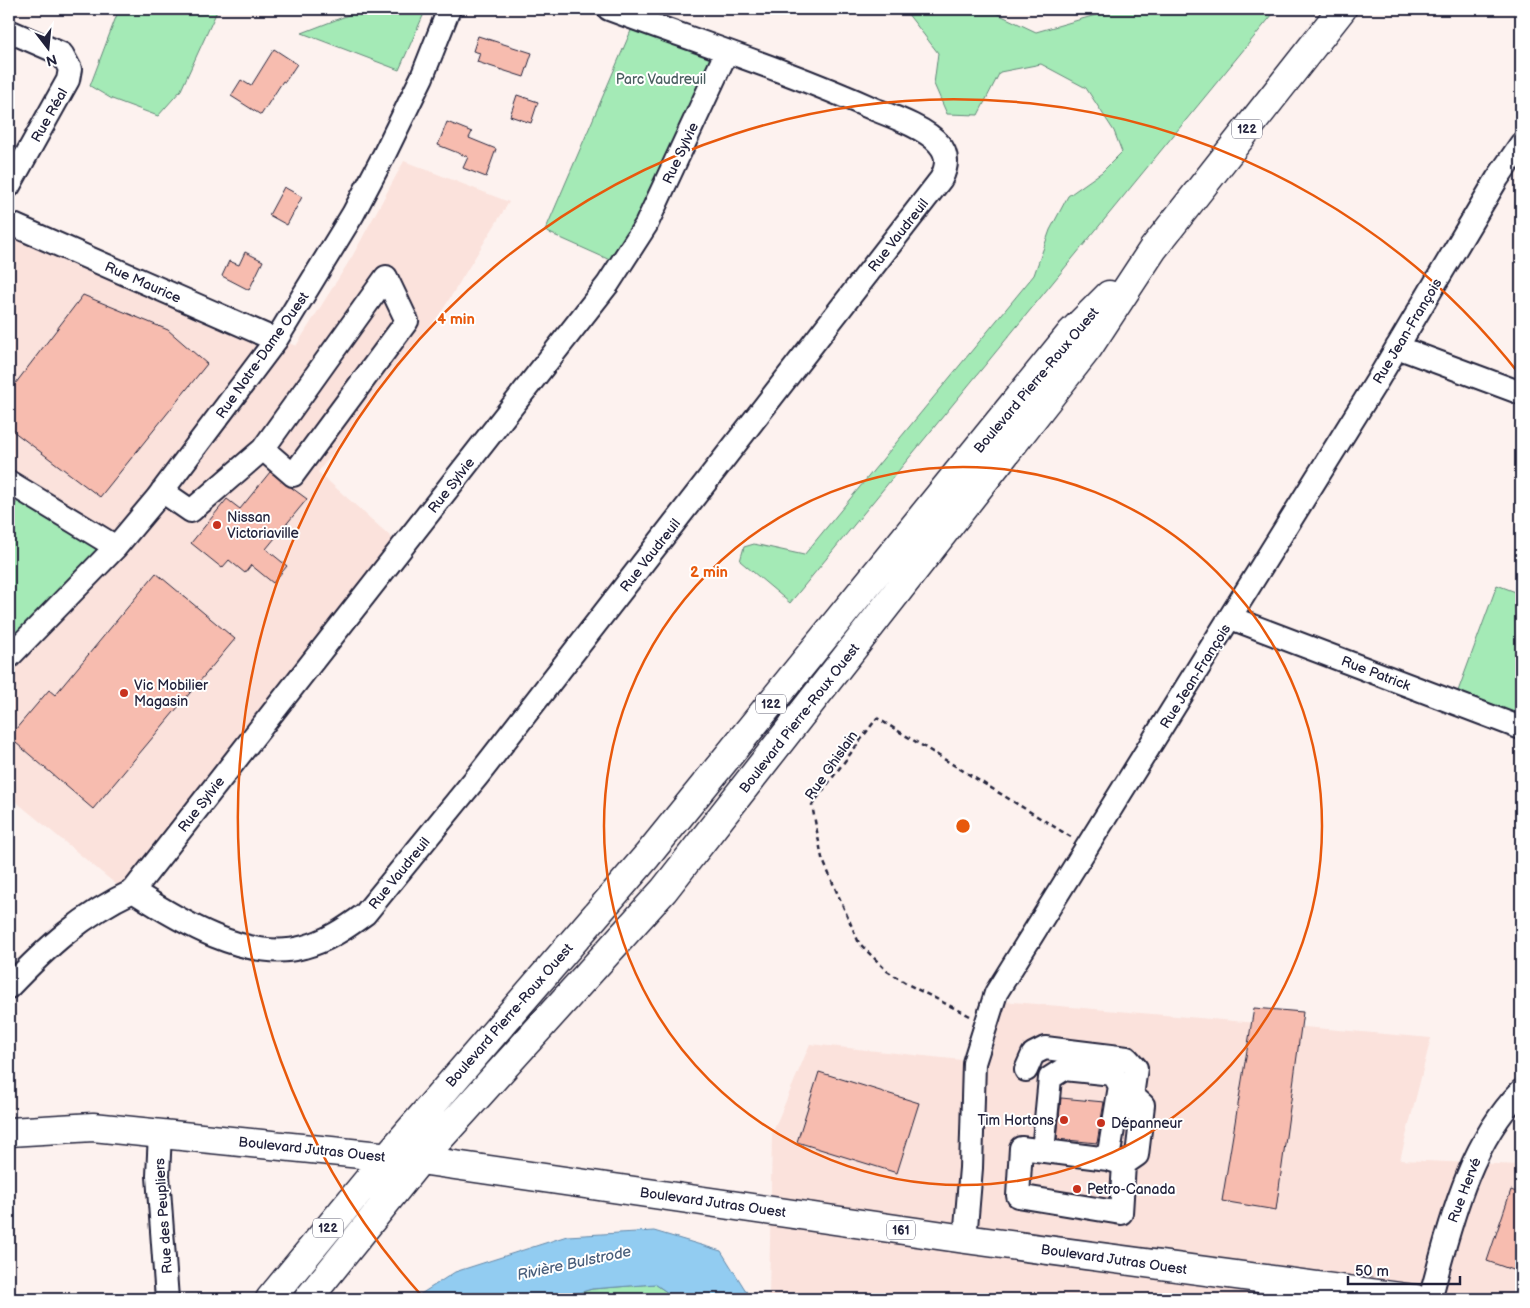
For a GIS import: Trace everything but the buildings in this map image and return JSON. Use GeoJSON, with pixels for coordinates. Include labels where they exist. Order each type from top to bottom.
{"type":"FeatureCollection","features":[{"type":"Feature","properties":{"kind":"main road","name":"122"},"geometry":{"type":"LineString","coordinates":[[1153,248],[1342,9]]}},
{"type":"Feature","properties":{"kind":"main road","name":"Boulevard Pierre-Roux Ouest"},"geometry":{"type":"LineString","coordinates":[[270,1299],[387,1157],[647,856],[1071,333],[1153,248]]}},
{"type":"Feature","properties":{"kind":"main road","name":"Boulevard Pierre-Roux Ouest"},"geometry":{"type":"LineString","coordinates":[[308,1299],[420,1160],[664,890],[1088,348],[1153,248]]}},
{"type":"Feature","properties":{"kind":"main road","name":"Boulevard Jutras Ouest"},"geometry":{"type":"LineString","coordinates":[[9,1132],[93,1127],[420,1160],[965,1239],[1415,1299]]}},
{"type":"Feature","properties":{"kind":"street","name":"Rue Notre-Dame Ouest"},"geometry":{"type":"LineString","coordinates":[[9,658],[116,547],[162,491],[190,440],[276,340],[296,311],[362,197],[422,77],[449,9]]}},
{"type":"Feature","properties":{"kind":"street","name":"Rue Vaudreuil"},"geometry":{"type":"LineString","coordinates":[[133,891],[184,920],[231,942],[270,950],[304,948],[342,932],[365,914],[480,773],[941,179],[946,170],[946,156],[932,136],[834,91],[609,9]]}},
{"type":"Feature","properties":{"kind":"street","name":"Rue Réal"},"geometry":{"type":"LineString","coordinates":[[9,31],[62,54],[70,69],[68,80],[9,186]]}},
{"type":"Feature","properties":{"kind":"street","name":"Rue Sylvie"},"geometry":{"type":"LineString","coordinates":[[133,891],[608,284],[646,225],[726,53]]}},
{"type":"Feature","properties":{"kind":"street","name":"Rue Jean-François"},"geometry":{"type":"LineString","coordinates":[[965,1239],[971,1168],[974,1063],[996,992],[1231,618],[1397,347],[1497,179],[1521,144]]}},
{"type":"Feature","properties":{"kind":"street","name":"Rue Maurice"},"geometry":{"type":"LineString","coordinates":[[9,223],[276,340]]}},
{"type":"Feature","properties":{"kind":"street"},"geometry":{"type":"LineString","coordinates":[[162,491],[191,511],[263,449],[386,277],[407,321],[293,474],[263,449]]}},
{"type":"Feature","properties":{"kind":"street"},"geometry":{"type":"LineString","coordinates":[[1397,347],[1521,393]]}},
{"type":"Feature","properties":{"kind":"street"},"geometry":{"type":"LineString","coordinates":[[9,482],[116,547]]}},
{"type":"Feature","properties":{"kind":"street","name":"Rue Patrick"},"geometry":{"type":"LineString","coordinates":[[1231,618],[1521,728]]}},
{"type":"Feature","properties":{"kind":"street"},"geometry":{"type":"LineString","coordinates":[[9,987],[40,955],[74,925],[109,902],[133,891]]}},
{"type":"Feature","properties":{"kind":"street"},"geometry":{"type":"LineString","coordinates":[[1026,1070],[1033,1054],[1045,1048],[1127,1058],[1136,1068],[1133,1096],[1116,1161]]}},
{"type":"Feature","properties":{"kind":"street"},"geometry":{"type":"LineString","coordinates":[[1043,1151],[1050,1078],[1064,1069],[1113,1074],[1120,1086],[1116,1161],[1121,1213],[1018,1196],[1020,1148],[1116,1161]]}},
{"type":"Feature","properties":{"kind":"street","name":"Rue Hervé"},"geometry":{"type":"LineString","coordinates":[[1430,1299],[1454,1213],[1477,1154],[1509,1104],[1521,1091]]}},
{"type":"Feature","properties":{"kind":"street","name":"Rue des Peupliers"},"geometry":{"type":"LineString","coordinates":[[160,1133],[158,1176],[167,1299]]}},
{"type":"Feature","properties":{"kind":"path","name":"Rue Ghislain"},"geometry":{"type":"LineString","coordinates":[[986,1024],[909,985],[887,970],[859,943],[822,858],[812,805],[878,718],[1087,847]]}},
{"type":"Feature","properties":{"kind":"shaded area"},"geometry":{"type":"Polygon","coordinates":[[[404,161],[509,202],[442,311],[318,472],[398,543],[129,895],[9,796],[9,646],[116,532],[9,479],[9,228],[296,346],[353,255],[404,161]]]}},
{"type":"Feature","properties":{"kind":"shaded area"},"geometry":{"type":"Polygon","coordinates":[[[1002,1001],[1431,1038],[1400,1160],[1521,1165],[1521,1299],[772,1299],[769,1297],[772,1134],[810,1044],[981,1062],[1002,1001]]]}},
{"type":"Feature","properties":{"kind":"green space"},"geometry":{"type":"Polygon","coordinates":[[[119,9],[218,9],[181,90],[158,116],[112,99],[90,86],[119,9]]]}},
{"type":"Feature","properties":{"kind":"green space"},"geometry":{"type":"Polygon","coordinates":[[[353,9],[426,9],[399,70],[302,33],[351,14],[353,9]]]}},
{"type":"Feature","properties":{"kind":"green space"},"geometry":{"type":"Polygon","coordinates":[[[904,9],[987,9],[1036,32],[1117,9],[1277,9],[790,603],[740,561],[744,547],[754,544],[804,555],[1034,275],[1050,230],[1068,196],[1102,172],[1122,152],[1114,131],[1086,88],[1041,64],[1000,72],[978,115],[947,114],[934,84],[938,53],[904,9]]]}},
{"type":"Feature","properties":{"kind":"green space","name":"Parc Vaudreuil"},"geometry":{"type":"Polygon","coordinates":[[[636,19],[726,53],[621,265],[545,231],[636,19]]]}},
{"type":"Feature","properties":{"kind":"green space"},"geometry":{"type":"Polygon","coordinates":[[[33,485],[109,539],[9,649],[9,511],[33,485]]]}},
{"type":"Feature","properties":{"kind":"green space"},"geometry":{"type":"Polygon","coordinates":[[[1497,585],[1521,594],[1521,728],[1454,702],[1497,585]]]}},
{"type":"Feature","properties":{"kind":"green space"},"geometry":{"type":"Polygon","coordinates":[[[655,1284],[677,1299],[558,1299],[592,1289],[655,1284]]]}},
{"type":"Feature","properties":{"kind":"water","name":"Rivière Bulstrode"},"geometry":{"type":"Polygon","coordinates":[[[654,1231],[721,1251],[751,1299],[677,1299],[655,1284],[592,1289],[558,1299],[413,1299],[455,1272],[567,1236],[654,1231]]]}},
{"type":"Feature","properties":{"kind":"place","name":"Nissan Victoriaville"},"geometry":{"type":"Point","coordinates":[217,525]}},
{"type":"Feature","properties":{"kind":"place","name":"Vic Mobilier Magasin"},"geometry":{"type":"Point","coordinates":[124,693]}},
{"type":"Feature","properties":{"kind":"place","name":"Tim Hortons"},"geometry":{"type":"Point","coordinates":[1064,1120]}},
{"type":"Feature","properties":{"kind":"place","name":"Dépanneur"},"geometry":{"type":"Point","coordinates":[1101,1123]}},
{"type":"Feature","properties":{"kind":"place","name":"Petro-Canada"},"geometry":{"type":"Point","coordinates":[1077,1189]}}]}
